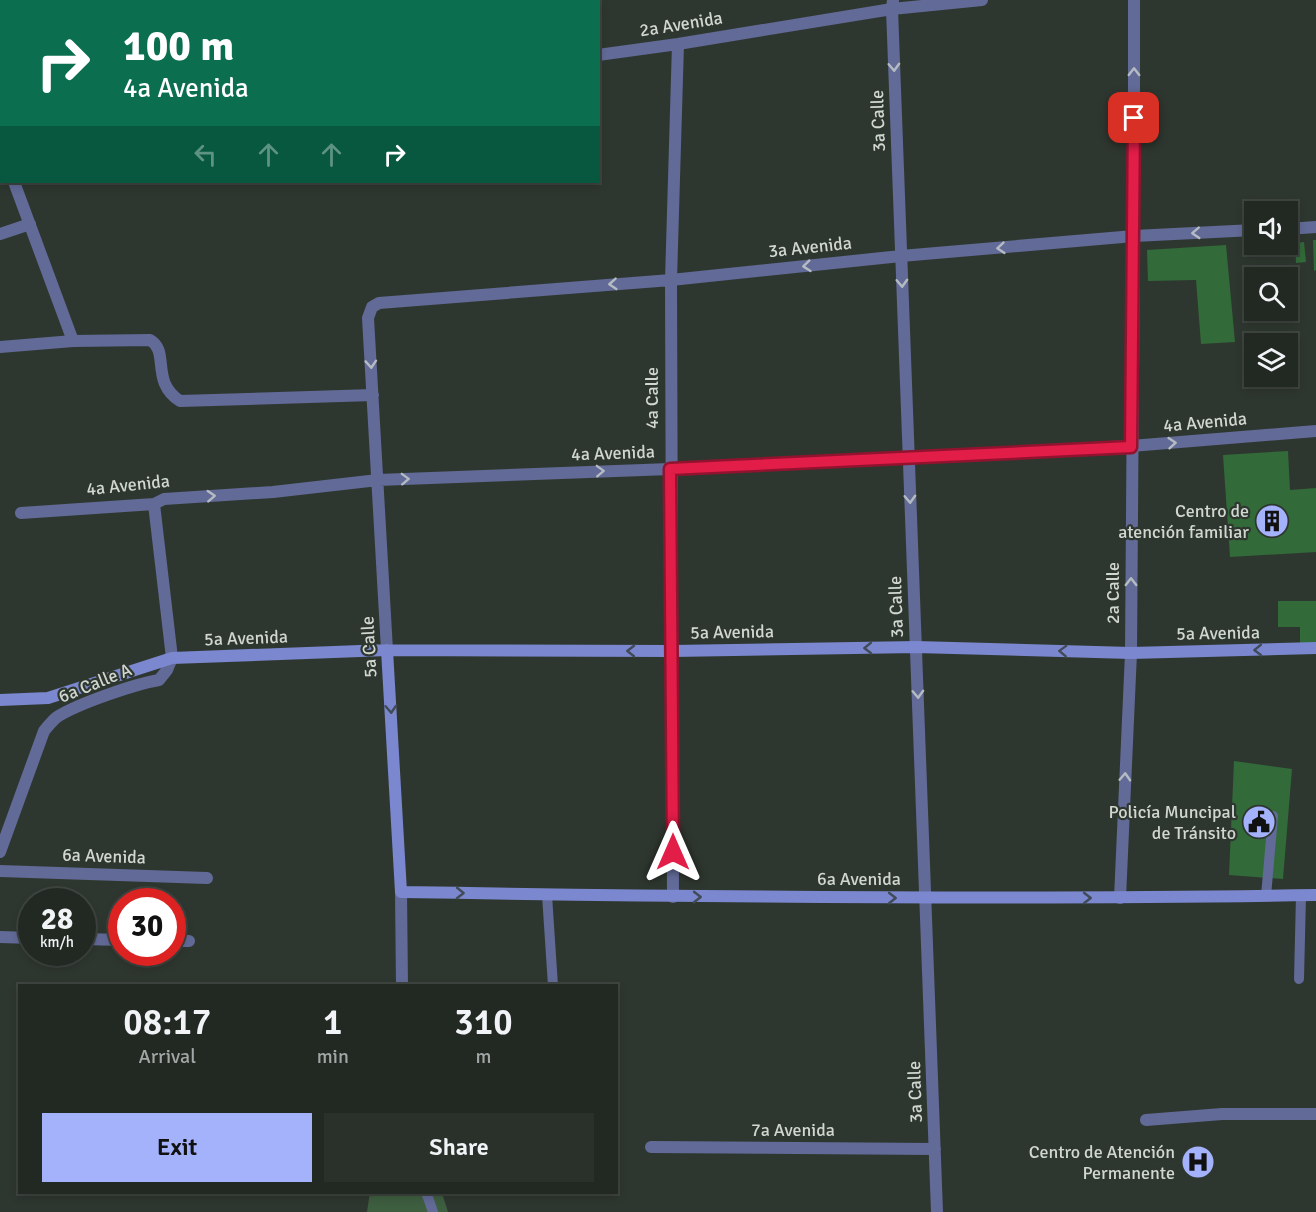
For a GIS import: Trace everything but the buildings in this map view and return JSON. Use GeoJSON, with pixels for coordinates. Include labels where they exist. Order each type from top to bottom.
{"type":"FeatureCollection","features":[{"type":"Feature","properties":{"kind":"street","name":"2a Avenida"},"geometry":{"type":"LineString","coordinates":[[600,55],[678,44],[892,4],[982,0]]}},
{"type":"Feature","properties":{"kind":"street","name":"2a Calle"},"geometry":{"type":"LineString","coordinates":[[1120,898],[1131,653],[1134,0]]}},
{"type":"Feature","properties":{"kind":"street","name":"3a Calle"},"geometry":{"type":"LineString","coordinates":[[892,4],[937,1212]]}},
{"type":"Feature","properties":{"kind":"street","name":"4a Calle"},"geometry":{"type":"LineString","coordinates":[[673,897],[671,280],[678,44]]}},
{"type":"Feature","properties":{"kind":"street"},"geometry":{"type":"LineString","coordinates":[[14,183],[73,341]]}},
{"type":"Feature","properties":{"kind":"street"},"geometry":{"type":"LineString","coordinates":[[0,234],[30,224]]}},
{"type":"Feature","properties":{"kind":"street"},"geometry":{"type":"LineString","coordinates":[[1298,228],[1316,227]]}},
{"type":"Feature","properties":{"kind":"street","name":"3a Avenida"},"geometry":{"type":"LineString","coordinates":[[372,307],[382,302],[671,280],[901,256],[1134,236],[1244,230]]}},
{"type":"Feature","properties":{"kind":"street","name":"5a Calle"},"geometry":{"type":"LineString","coordinates":[[372,307],[368,318],[401,892],[402,984]]}},
{"type":"Feature","properties":{"kind":"street"},"geometry":{"type":"LineString","coordinates":[[0,347],[73,341],[150,340],[158,347],[164,385],[170,394],[180,401],[373,395]]}},
{"type":"Feature","properties":{"kind":"street","name":"4a Avenida"},"geometry":{"type":"LineString","coordinates":[[21,513],[154,504],[164,499],[273,492],[378,480],[1131,447],[1316,431]]}},
{"type":"Feature","properties":{"kind":"street"},"geometry":{"type":"LineString","coordinates":[[154,504],[172,658]]}},
{"type":"Feature","properties":{"kind":"street","name":"5a Avenida"},"geometry":{"type":"LineString","coordinates":[[0,700],[48,699],[172,658],[387,650],[673,651],[916,647],[1131,653],[1316,648]]}},
{"type":"Feature","properties":{"kind":"street","name":"6a Calle A"},"geometry":{"type":"LineString","coordinates":[[0,852],[44,731],[55,718],[144,682],[159,680],[167,670],[172,658]]}},
{"type":"Feature","properties":{"kind":"street","name":"6a Avenida"},"geometry":{"type":"LineString","coordinates":[[0,871],[207,878]]}},
{"type":"Feature","properties":{"kind":"street","name":"6a Avenida"},"geometry":{"type":"LineString","coordinates":[[401,892],[673,897],[926,898],[1316,895]]}},
{"type":"Feature","properties":{"kind":"street"},"geometry":{"type":"LineString","coordinates":[[0,937],[18,938]]}},
{"type":"Feature","properties":{"kind":"street"},"geometry":{"type":"LineString","coordinates":[[1146,1120],[1222,1114],[1316,1114]]}},
{"type":"Feature","properties":{"kind":"street","name":"7a Avenida"},"geometry":{"type":"LineString","coordinates":[[651,1148],[934,1149]]}},
{"type":"Feature","properties":{"kind":"lane"},"geometry":{"type":"LineString","coordinates":[[1266,896],[1273,816]]}},
{"type":"Feature","properties":{"kind":"lane"},"geometry":{"type":"LineString","coordinates":[[547,895],[553,984]]}},
{"type":"Feature","properties":{"kind":"lane"},"geometry":{"type":"LineString","coordinates":[[1299,979],[1301,896]]}},
{"type":"Feature","properties":{"kind":"lane"},"geometry":{"type":"LineString","coordinates":[[427,1194],[433,1212]]}},
{"type":"Feature","properties":{"kind":"green space"},"geometry":{"type":"Polygon","coordinates":[[[370,1194],[442,1194],[448,1212],[367,1212],[370,1194]]]}},
{"type":"Feature","properties":{"kind":"place","name":"Centro de atención familiar"},"geometry":{"type":"Point","coordinates":[1272,521]}},
{"type":"Feature","properties":{"kind":"place","name":"Policía Muncipal de Tránsito"},"geometry":{"type":"Point","coordinates":[1259,822]}},
{"type":"Feature","properties":{"kind":"place","name":"Centro de Atención Permanente"},"geometry":{"type":"Point","coordinates":[1198,1162]}},
{"type":"Feature","properties":{"kind":"route"},"geometry":{"type":"LineString","coordinates":[[673,852],[670,469],[1131,447],[1134,118]]}}]}
